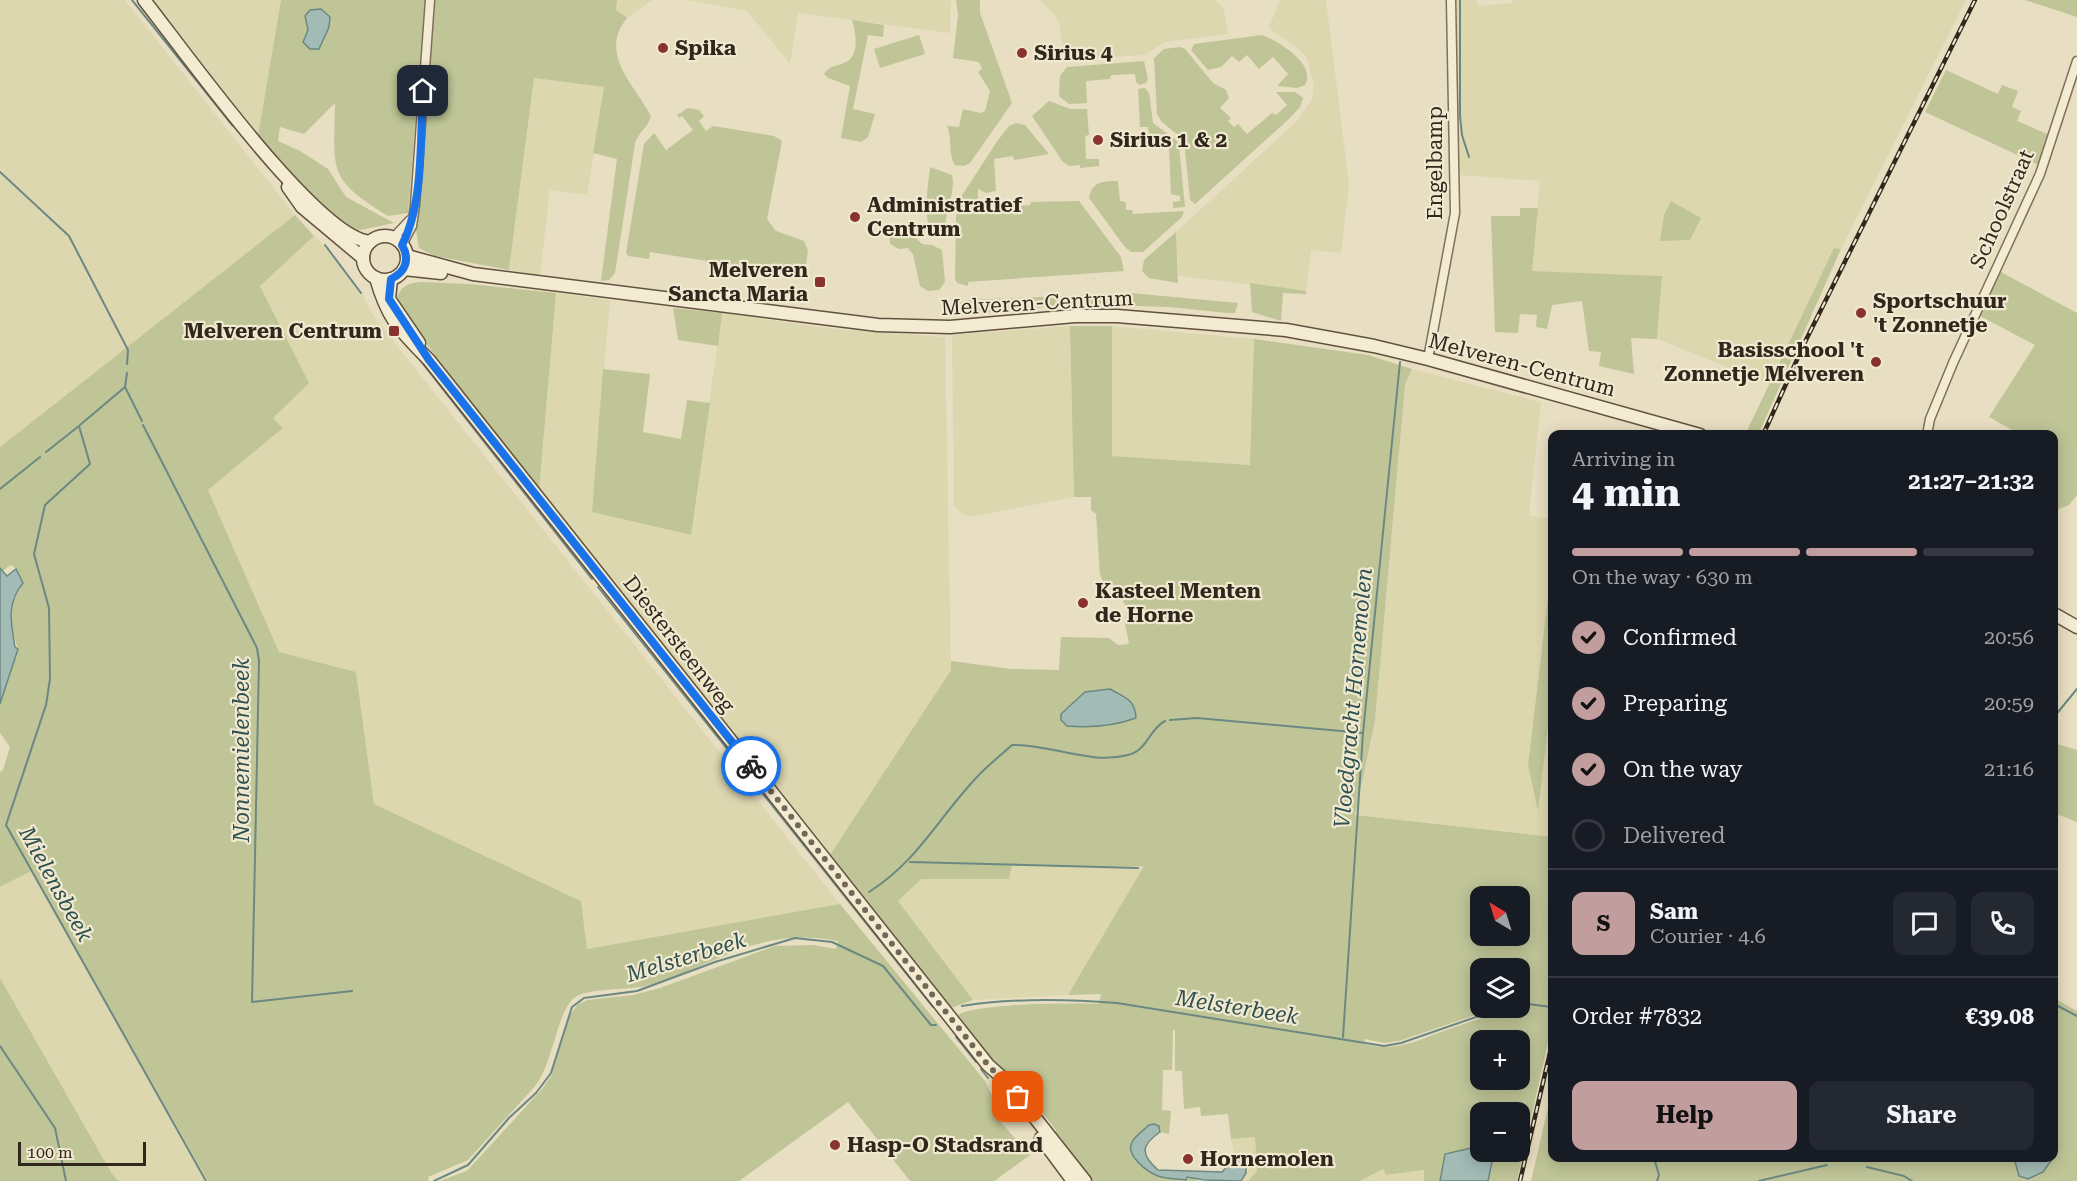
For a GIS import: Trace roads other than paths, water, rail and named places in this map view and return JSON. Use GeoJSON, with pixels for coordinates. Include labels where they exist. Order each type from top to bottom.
{"type":"FeatureCollection","features":[{"type":"Feature","properties":{"kind":"main road"},"geometry":{"type":"LineString","coordinates":[[144,0],[282,175],[302,207],[363,258],[368,272],[376,278],[391,279],[401,252],[383,236],[370,242],[360,241],[341,231],[282,175]]}},
{"type":"Feature","properties":{"kind":"main road"},"geometry":{"type":"LineString","coordinates":[[363,258],[370,242]]}},
{"type":"Feature","properties":{"kind":"main road","name":"Melveren-Centrum"},"geometry":{"type":"LineString","coordinates":[[401,252],[473,274],[878,325],[950,327],[1096,316],[1245,326],[1315,334],[1428,359],[1682,430]]}},
{"type":"Feature","properties":{"kind":"main road","name":"Diestersteenweg"},"geometry":{"type":"LineString","coordinates":[[376,278],[387,313],[429,360],[988,1065],[1005,1080],[1085,1181]]}},
{"type":"Feature","properties":{"kind":"main road","name":"Diestersteenweg"},"geometry":{"type":"LineString","coordinates":[[391,279],[389,299],[429,360]]}},
{"type":"Feature","properties":{"kind":"main road"},"geometry":{"type":"LineString","coordinates":[[2058,616],[2077,627]]}},
{"type":"Feature","properties":{"kind":"main road","name":"Diestersteenweg"},"geometry":{"type":"LineString","coordinates":[[988,1065],[996,1082],[1073,1181]]}},
{"type":"Feature","properties":{"kind":"street"},"geometry":{"type":"LineString","coordinates":[[401,252],[413,218],[430,0]]}},
{"type":"Feature","properties":{"kind":"street","name":"Engelbamp"},"geometry":{"type":"LineString","coordinates":[[1428,359],[1455,213],[1451,0]]}},
{"type":"Feature","properties":{"kind":"street","name":"Schoolstraat"},"geometry":{"type":"LineString","coordinates":[[1928,430],[1930,419],[1953,363],[2040,174],[2077,61]]}},
{"type":"Feature","properties":{"kind":"water"},"geometry":{"type":"Polygon","coordinates":[[[321,9],[330,17],[329,27],[319,49],[310,49],[303,42],[308,30],[305,16],[310,10],[321,9]]]}},
{"type":"Feature","properties":{"kind":"water"},"geometry":{"type":"Polygon","coordinates":[[[0,568],[7,576],[16,569],[23,583],[14,598],[11,614],[15,647],[18,649],[0,704],[0,568]]]}},
{"type":"Feature","properties":{"kind":"water"},"geometry":{"type":"Polygon","coordinates":[[[1110,689],[1131,703],[1136,718],[1111,725],[1085,727],[1067,726],[1061,720],[1061,714],[1085,692],[1110,689]]]}},
{"type":"Feature","properties":{"kind":"water"},"geometry":{"type":"Polygon","coordinates":[[[1149,1125],[1159,1126],[1160,1132],[1149,1141],[1145,1150],[1148,1159],[1158,1170],[1222,1172],[1232,1161],[1239,1159],[1246,1162],[1246,1173],[1241,1181],[1187,1177],[1186,1180],[1153,1174],[1138,1162],[1131,1147],[1138,1135],[1149,1125]]]}},
{"type":"Feature","properties":{"kind":"water"},"geometry":{"type":"Polygon","coordinates":[[[1470,1148],[1470,1162],[1492,1162],[1488,1181],[1440,1181],[1445,1154],[1470,1148]]]}},
{"type":"Feature","properties":{"kind":"water"},"geometry":{"type":"Polygon","coordinates":[[[2015,1162],[2050,1162],[2043,1172],[2028,1179],[2019,1176],[2015,1162]]]}},
{"type":"Feature","properties":{"kind":"waterway"},"geometry":{"type":"LineString","coordinates":[[132,0],[233,126]]}},
{"type":"Feature","properties":{"kind":"waterway"},"geometry":{"type":"LineString","coordinates":[[1460,0],[1460,116],[1462,135],[1469,157]]}},
{"type":"Feature","properties":{"kind":"waterway"},"geometry":{"type":"LineString","coordinates":[[0,172],[69,236],[128,350],[127,364]]}},
{"type":"Feature","properties":{"kind":"waterway"},"geometry":{"type":"LineString","coordinates":[[325,245],[361,293]]}},
{"type":"Feature","properties":{"kind":"waterway"},"geometry":{"type":"LineString","coordinates":[[420,360],[592,579]]}},
{"type":"Feature","properties":{"kind":"waterway","name":"Vloedgracht Hornemolen"},"geometry":{"type":"LineString","coordinates":[[1343,1037],[1363,733],[1400,362]]}},
{"type":"Feature","properties":{"kind":"waterway"},"geometry":{"type":"LineString","coordinates":[[125,387],[127,373]]}},
{"type":"Feature","properties":{"kind":"waterway","name":"Nonnemielenbeek"},"geometry":{"type":"LineString","coordinates":[[80,425],[125,387],[142,421]]}},
{"type":"Feature","properties":{"kind":"waterway","name":"Nonnemielenbeek"},"geometry":{"type":"LineString","coordinates":[[143,425],[257,648],[259,661],[252,1002],[352,991]]}},
{"type":"Feature","properties":{"kind":"waterway","name":"Mielensbeek"},"geometry":{"type":"LineString","coordinates":[[46,452],[79,426],[90,464],[45,505],[34,554],[49,608],[50,679],[46,705],[6,825],[206,1181]]}},
{"type":"Feature","properties":{"kind":"waterway","name":"Mielensbeek"},"geometry":{"type":"LineString","coordinates":[[0,489],[40,457]]}},
{"type":"Feature","properties":{"kind":"waterway"},"geometry":{"type":"LineString","coordinates":[[598,587],[933,1007]]}},
{"type":"Feature","properties":{"kind":"waterway","name":"Melsterbeek"},"geometry":{"type":"LineString","coordinates":[[2058,712],[2077,689]]}},
{"type":"Feature","properties":{"kind":"waterway"},"geometry":{"type":"LineString","coordinates":[[1170,720],[1197,718],[1363,733]]}},
{"type":"Feature","properties":{"kind":"waterway"},"geometry":{"type":"LineString","coordinates":[[869,892],[901,867],[963,792],[1012,745],[1099,758],[1128,755],[1140,749],[1165,721]]}},
{"type":"Feature","properties":{"kind":"waterway"},"geometry":{"type":"LineString","coordinates":[[910,862],[1138,868]]}},
{"type":"Feature","properties":{"kind":"waterway","name":"Melsterbeek"},"geometry":{"type":"LineString","coordinates":[[434,1181],[468,1165],[509,1118],[536,1093],[551,1073],[572,1007],[584,998],[637,991],[715,962],[795,938],[832,942],[883,966],[931,1025],[936,1025]]}},
{"type":"Feature","properties":{"kind":"waterway","name":"Melsterbeek"},"geometry":{"type":"LineString","coordinates":[[962,1006],[1039,1000],[1117,1003],[1384,1046],[1401,1043],[1473,1018]]}},
{"type":"Feature","properties":{"kind":"waterway","name":"Melsterbeek"},"geometry":{"type":"LineString","coordinates":[[1530,1004],[1548,1007]]}},
{"type":"Feature","properties":{"kind":"waterway"},"geometry":{"type":"LineString","coordinates":[[2058,1006],[2077,1016]]}},
{"type":"Feature","properties":{"kind":"waterway"},"geometry":{"type":"LineString","coordinates":[[956,1037],[976,1062]]}},
{"type":"Feature","properties":{"kind":"waterway","name":"Melsterbeek"},"geometry":{"type":"LineString","coordinates":[[0,1046],[55,1128],[66,1181]]}},
{"type":"Feature","properties":{"kind":"waterway"},"geometry":{"type":"LineString","coordinates":[[981,1069],[988,1078]]}},
{"type":"Feature","properties":{"kind":"waterway"},"geometry":{"type":"LineString","coordinates":[[1655,1162],[1659,1175],[1657,1181]]}},
{"type":"Feature","properties":{"kind":"waterway"},"geometry":{"type":"LineString","coordinates":[[1759,1181],[1827,1165]]}},
{"type":"Feature","properties":{"kind":"waterway"},"geometry":{"type":"LineString","coordinates":[[1867,1167],[1904,1176],[1912,1181]]}},
{"type":"Feature","properties":{"kind":"railway"},"geometry":{"type":"LineString","coordinates":[[1765,430],[1805,342],[1975,0]]}},
{"type":"Feature","properties":{"kind":"railway"},"geometry":{"type":"LineString","coordinates":[[1520,1181],[1548,1061]]}},
{"type":"Feature","properties":{"kind":"place","name":"Spika"},"geometry":{"type":"Point","coordinates":[663,48]}},
{"type":"Feature","properties":{"kind":"place","name":"Sirius 4"},"geometry":{"type":"Point","coordinates":[1022,53]}},
{"type":"Feature","properties":{"kind":"place","name":"Sirius 1 & 2"},"geometry":{"type":"Point","coordinates":[1098,140]}},
{"type":"Feature","properties":{"kind":"place","name":"Administratief Centrum"},"geometry":{"type":"Point","coordinates":[855,217]}},
{"type":"Feature","properties":{"kind":"place","name":"Melveren Sancta Maria"},"geometry":{"type":"Point","coordinates":[820,282]}},
{"type":"Feature","properties":{"kind":"place","name":"Sportschuur 't Zonnetje"},"geometry":{"type":"Point","coordinates":[1861,313]}},
{"type":"Feature","properties":{"kind":"place","name":"Melveren Centrum"},"geometry":{"type":"Point","coordinates":[394,331]}},
{"type":"Feature","properties":{"kind":"place","name":"Basisschool 't Zonnetje Melveren"},"geometry":{"type":"Point","coordinates":[1876,362]}},
{"type":"Feature","properties":{"kind":"place","name":"Kasteel Menten de Horne"},"geometry":{"type":"Point","coordinates":[1083,603]}},
{"type":"Feature","properties":{"kind":"place","name":"Hasp-O Stadsrand"},"geometry":{"type":"Point","coordinates":[835,1145]}},
{"type":"Feature","properties":{"kind":"place","name":"Hornemolen"},"geometry":{"type":"Point","coordinates":[1188,1159]}}]}
